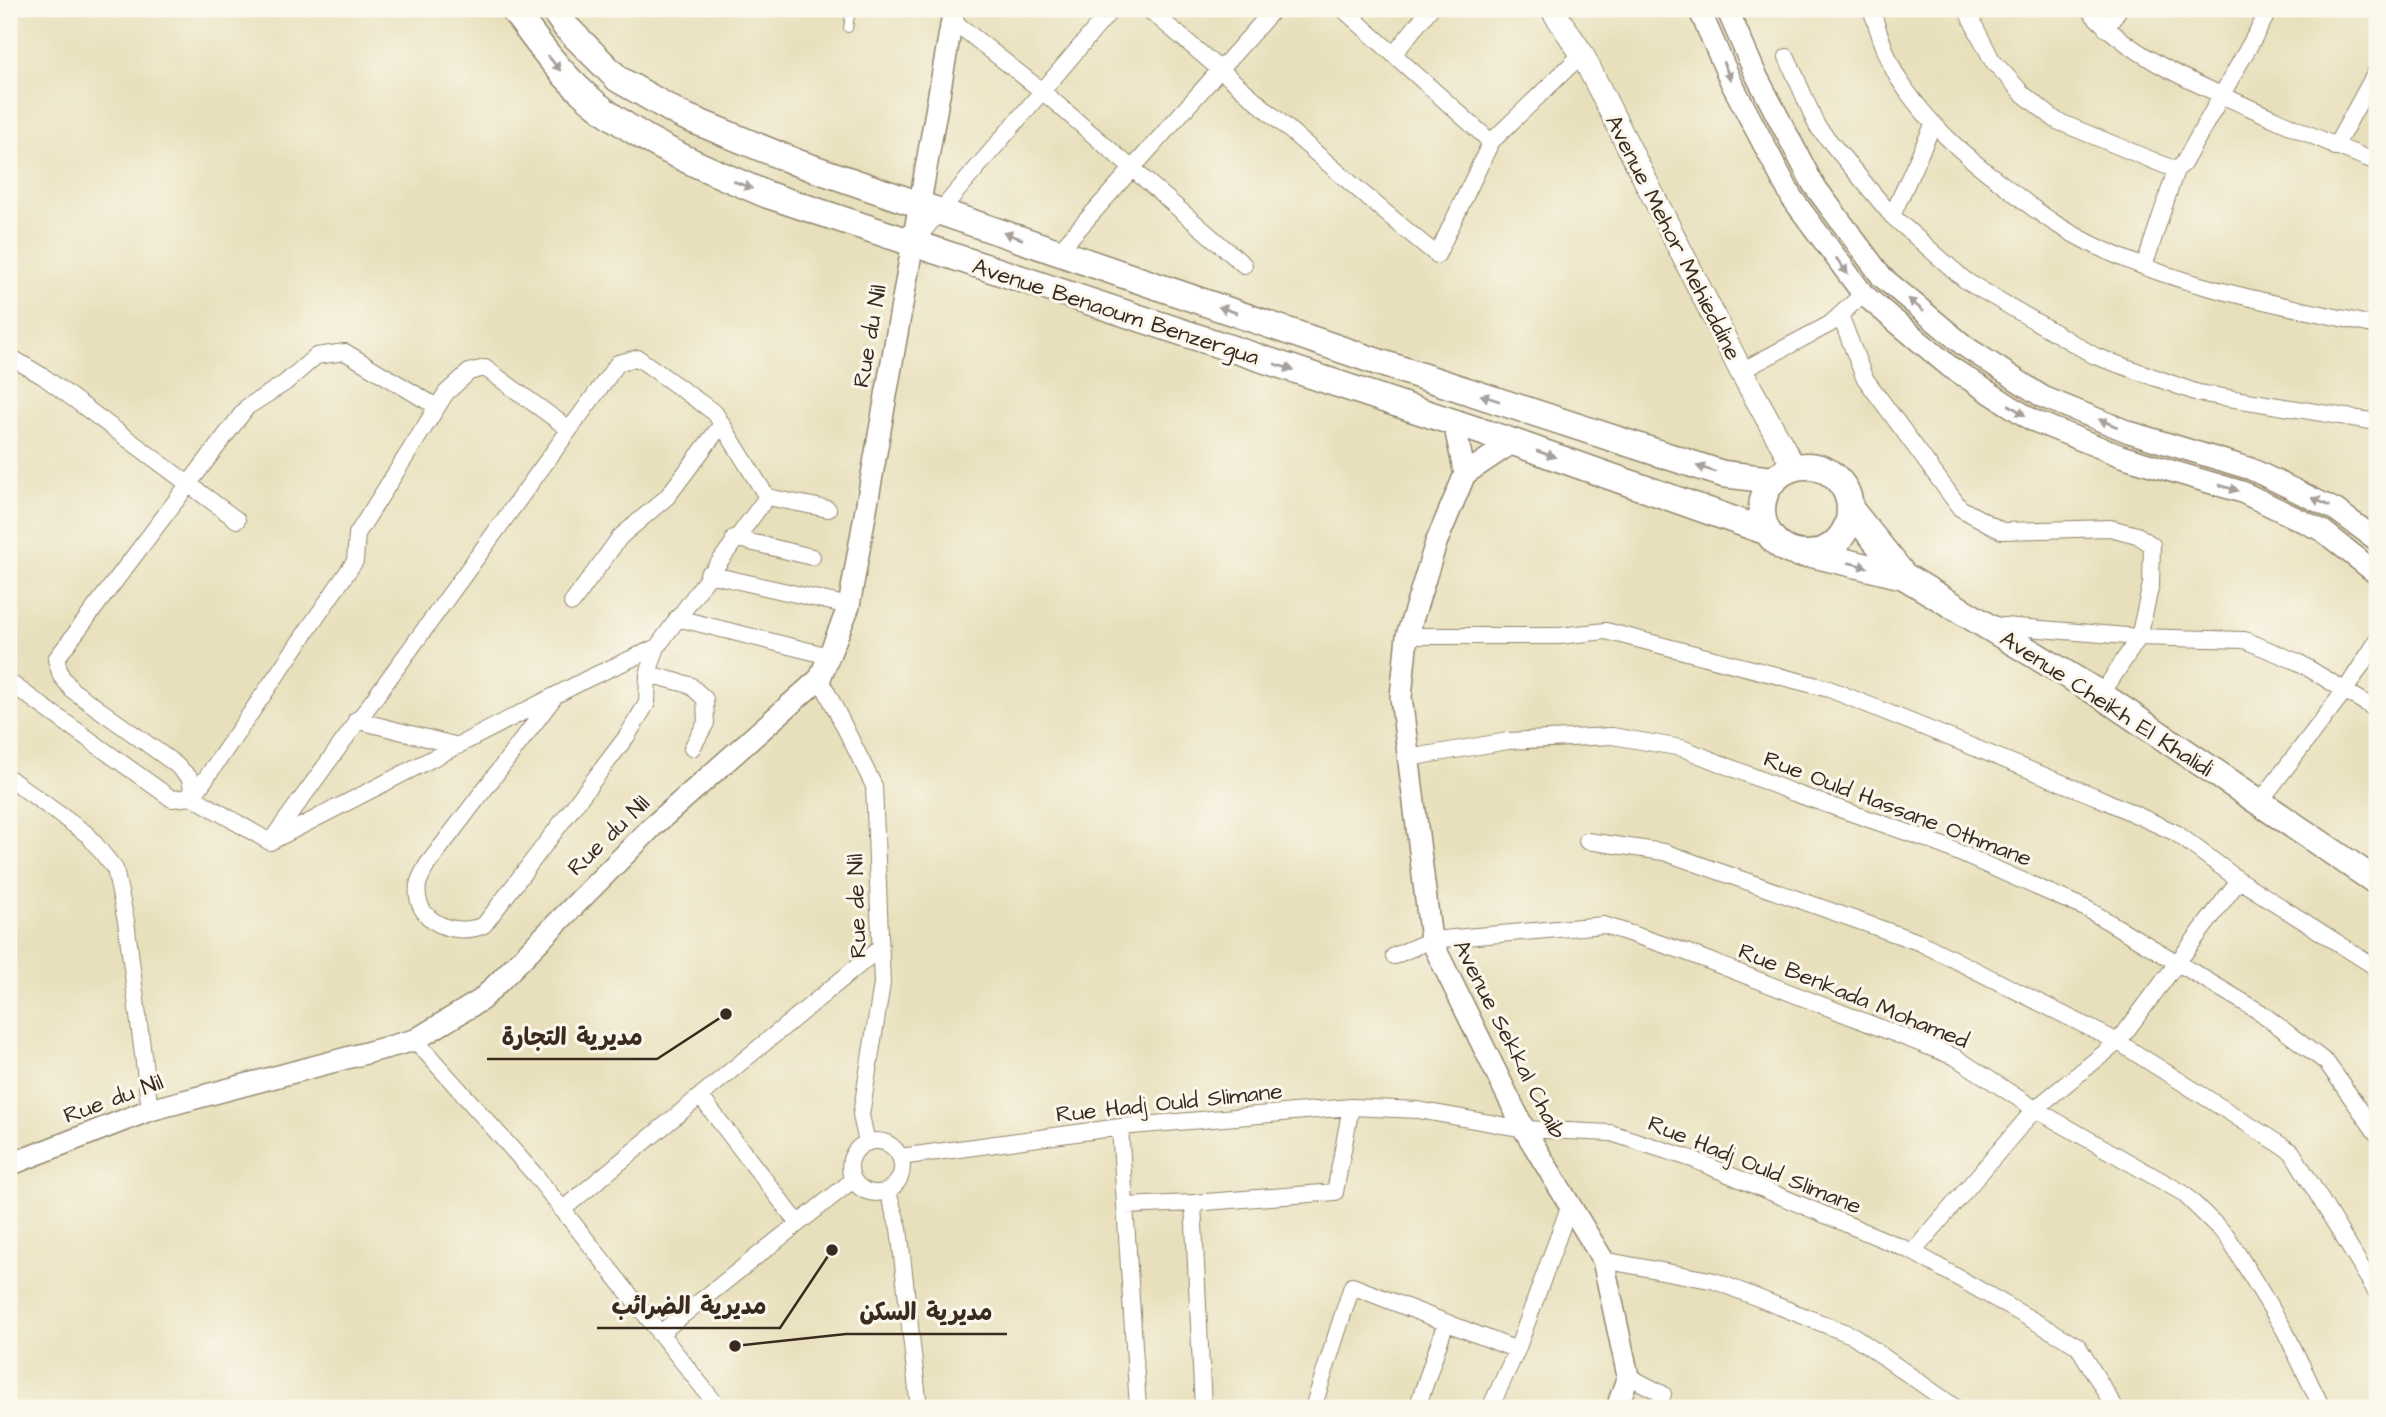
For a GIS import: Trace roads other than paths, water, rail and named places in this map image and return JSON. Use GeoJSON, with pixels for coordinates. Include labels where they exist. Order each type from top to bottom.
{"type":"FeatureCollection","features":[{"type":"Feature","properties":{"kind":"main road","name":"Avenue Benaoum Benzergua"},"geometry":{"type":"LineString","coordinates":[[513,9],[554,64],[585,95],[624,124],[680,159],[768,195],[1513,442],[1768,532]]}},
{"type":"Feature","properties":{"kind":"main road","name":"Avenue Benaoum Benzergua"},"geometry":{"type":"LineString","coordinates":[[553,9],[566,27],[618,79],[681,115],[798,163],[1375,361],[1723,474],[1784,474]]}},
{"type":"Feature","properties":{"kind":"main road","name":"Avenue Mehor Mehieddine"},"geometry":{"type":"LineString","coordinates":[[1552,9],[1582,54],[1741,371],[1784,474]]}},
{"type":"Feature","properties":{"kind":"main road"},"geometry":{"type":"LineString","coordinates":[[1812,554],[1828,549],[1840,539],[1848,525],[1851,510],[1848,494],[1839,480],[1826,470],[1810,466],[1784,474],[1763,500],[1762,511],[1768,532],[1787,550],[1904,576]]}},
{"type":"Feature","properties":{"kind":"main road","name":"Avenue Cheikh El Khalidi"},"geometry":{"type":"LineString","coordinates":[[1851,510],[1904,576],[2101,695],[2377,882]]}},
{"type":"Feature","properties":{"kind":"street"},"geometry":{"type":"LineString","coordinates":[[930,207],[1042,91],[1112,9]]}},
{"type":"Feature","properties":{"kind":"street"},"geometry":{"type":"LineString","coordinates":[[1147,9],[1221,69],[1353,188],[1437,256],[1492,142],[1582,54]]}},
{"type":"Feature","properties":{"kind":"street"},"geometry":{"type":"LineString","coordinates":[[1058,252],[1274,9]]}},
{"type":"Feature","properties":{"kind":"street"},"geometry":{"type":"LineString","coordinates":[[1343,9],[1492,142]]}},
{"type":"Feature","properties":{"kind":"street"},"geometry":{"type":"LineString","coordinates":[[1394,54],[1430,9]]}},
{"type":"Feature","properties":{"kind":"street"},"geometry":{"type":"LineString","coordinates":[[1699,9],[1732,84],[1792,198],[1863,294],[1950,367],[2032,419],[2121,456],[2242,492],[2323,531],[2377,574]]}},
{"type":"Feature","properties":{"kind":"street"},"geometry":{"type":"LineString","coordinates":[[1727,9],[1755,73],[1813,184],[1882,277],[1966,347],[2043,397],[2129,432],[2251,468],[2336,510],[2377,540]]}},
{"type":"Feature","properties":{"kind":"street"},"geometry":{"type":"LineString","coordinates":[[1871,9],[1897,75],[1933,125],[1972,162],[2056,224],[2144,267],[2256,302],[2377,326]]}},
{"type":"Feature","properties":{"kind":"street"},"geometry":{"type":"LineString","coordinates":[[1966,9],[1992,60],[2023,93],[2057,121],[2176,170]]}},
{"type":"Feature","properties":{"kind":"street"},"geometry":{"type":"LineString","coordinates":[[2088,9],[2106,29],[2151,61],[2220,95],[2377,162]]}},
{"type":"Feature","properties":{"kind":"street"},"geometry":{"type":"LineString","coordinates":[[2106,29],[2119,9]]}},
{"type":"Feature","properties":{"kind":"street"},"geometry":{"type":"LineString","coordinates":[[2144,267],[2176,170],[2183,164],[2270,9]]}},
{"type":"Feature","properties":{"kind":"street","name":"Rue du Nil"},"geometry":{"type":"LineString","coordinates":[[9,1165],[150,1110],[415,1040],[481,999],[652,827],[820,677],[849,606],[913,243],[930,207],[953,14]]}},
{"type":"Feature","properties":{"kind":"street"},"geometry":{"type":"LineString","coordinates":[[953,14],[1244,265]]}},
{"type":"Feature","properties":{"kind":"street"},"geometry":{"type":"LineString","coordinates":[[1787,57],[1817,125],[1892,216],[1966,281],[2095,356],[2198,393],[2377,422]]}},
{"type":"Feature","properties":{"kind":"street"},"geometry":{"type":"LineString","coordinates":[[2335,146],[2377,70]]}},
{"type":"Feature","properties":{"kind":"street"},"geometry":{"type":"LineString","coordinates":[[1892,216],[1933,125]]}},
{"type":"Feature","properties":{"kind":"street"},"geometry":{"type":"LineString","coordinates":[[1741,371],[1830,324],[1863,294]]}},
{"type":"Feature","properties":{"kind":"street"},"geometry":{"type":"LineString","coordinates":[[1840,315],[1864,377],[1961,508],[2002,531],[2110,528],[2137,535],[2152,545],[2151,584],[2139,636],[2101,695]]}},
{"type":"Feature","properties":{"kind":"street"},"geometry":{"type":"LineString","coordinates":[[192,797],[190,778],[174,763],[72,690],[61,676],[57,659],[247,407],[285,383],[316,356],[345,352],[437,407]]}},
{"type":"Feature","properties":{"kind":"street"},"geometry":{"type":"LineString","coordinates":[[9,356],[44,377],[237,520]]}},
{"type":"Feature","properties":{"kind":"street"},"geometry":{"type":"LineString","coordinates":[[270,842],[356,720],[618,363],[638,358],[715,413],[767,497],[828,509]]}},
{"type":"Feature","properties":{"kind":"street"},"geometry":{"type":"LineString","coordinates":[[192,797],[355,561],[357,534],[446,393],[469,372],[485,368],[569,429]]}},
{"type":"Feature","properties":{"kind":"street"},"geometry":{"type":"LineString","coordinates":[[1454,423],[1465,474],[1513,442]]}},
{"type":"Feature","properties":{"kind":"street"},"geometry":{"type":"LineString","coordinates":[[572,603],[621,537],[667,497],[722,424]]}},
{"type":"Feature","properties":{"kind":"street","name":"Avenue Sekkal Chaib"},"geometry":{"type":"LineString","coordinates":[[1465,474],[1436,542],[1407,636],[1401,697],[1431,940],[1524,1129],[1569,1208],[1603,1260],[1628,1376]]}},
{"type":"Feature","properties":{"kind":"street"},"geometry":{"type":"LineString","coordinates":[[556,695],[427,865],[418,884],[419,902],[433,920],[447,929],[469,931],[484,925],[627,736],[647,703],[648,674],[657,647],[734,538],[767,497]]}},
{"type":"Feature","properties":{"kind":"street"},"geometry":{"type":"LineString","coordinates":[[734,538],[812,557]]}},
{"type":"Feature","properties":{"kind":"street"},"geometry":{"type":"LineString","coordinates":[[708,574],[849,606]]}},
{"type":"Feature","properties":{"kind":"street"},"geometry":{"type":"LineString","coordinates":[[677,618],[829,656]]}},
{"type":"Feature","properties":{"kind":"street"},"geometry":{"type":"LineString","coordinates":[[1986,624],[2139,636],[2244,640],[2298,662],[2377,710]]}},
{"type":"Feature","properties":{"kind":"street"},"geometry":{"type":"LineString","coordinates":[[1407,636],[1559,636],[1606,631],[1829,689],[2098,797],[2165,828],[2239,880],[2377,968]]}},
{"type":"Feature","properties":{"kind":"street"},"geometry":{"type":"LineString","coordinates":[[2259,803],[2346,689],[2377,641]]}},
{"type":"Feature","properties":{"kind":"street"},"geometry":{"type":"LineString","coordinates":[[270,842],[556,695],[657,647]]}},
{"type":"Feature","properties":{"kind":"street"},"geometry":{"type":"LineString","coordinates":[[648,674],[690,685],[705,699],[706,723],[692,748]]}},
{"type":"Feature","properties":{"kind":"street","name":"Rue de Nil"},"geometry":{"type":"LineString","coordinates":[[820,677],[874,786],[882,984],[861,1115],[867,1143]]}},
{"type":"Feature","properties":{"kind":"street"},"geometry":{"type":"LineString","coordinates":[[9,682],[172,799],[192,797],[270,842]]}},
{"type":"Feature","properties":{"kind":"street"},"geometry":{"type":"LineString","coordinates":[[356,720],[458,746]]}},
{"type":"Feature","properties":{"kind":"street","name":"Rue Ould Hassane Othmane"},"geometry":{"type":"LineString","coordinates":[[1408,758],[1508,741],[1612,736],[1682,748],[1794,793],[1932,841],[2087,909],[2260,1012],[2326,1063],[2377,1134]]}},
{"type":"Feature","properties":{"kind":"street"},"geometry":{"type":"LineString","coordinates":[[9,778],[88,835],[115,869],[126,921],[150,1110]]}},
{"type":"Feature","properties":{"kind":"street"},"geometry":{"type":"LineString","coordinates":[[1587,841],[1664,852],[1920,943],[2118,1042],[2292,1152],[2377,1293]]}},
{"type":"Feature","properties":{"kind":"street"},"geometry":{"type":"LineString","coordinates":[[1913,1252],[2035,1109],[2118,1042],[2179,964],[2239,880]]}},
{"type":"Feature","properties":{"kind":"street","name":"Rue Benkada Mohamed"},"geometry":{"type":"LineString","coordinates":[[1394,956],[1431,940],[1604,925],[1686,952],[1955,1057],[2035,1109],[2183,1193],[2227,1236],[2285,1331],[2322,1408]]}},
{"type":"Feature","properties":{"kind":"street"},"geometry":{"type":"LineString","coordinates":[[562,1210],[881,947]]}},
{"type":"Feature","properties":{"kind":"street"},"geometry":{"type":"LineString","coordinates":[[415,1040],[562,1210],[719,1408]]}},
{"type":"Feature","properties":{"kind":"street"},"geometry":{"type":"LineString","coordinates":[[700,1096],[798,1223]]}},
{"type":"Feature","properties":{"kind":"street"},"geometry":{"type":"LineString","coordinates":[[1125,1206],[1335,1192],[1351,1107]]}},
{"type":"Feature","properties":{"kind":"street","name":"Rue Hadj Ould Slimane"},"geometry":{"type":"LineString","coordinates":[[900,1157],[1120,1127],[1351,1107],[1418,1110],[1524,1129],[1611,1133],[1692,1159],[1913,1252],[2078,1346],[2115,1408]]}},
{"type":"Feature","properties":{"kind":"street"},"geometry":{"type":"LineString","coordinates":[[1120,1127],[1138,1408]]}},
{"type":"Feature","properties":{"kind":"street"},"geometry":{"type":"LineString","coordinates":[[881,1141],[889,1144],[900,1157],[901,1174],[887,1190],[875,1193],[866,1191],[853,1180],[850,1163],[853,1155],[867,1143],[881,1141]]}},
{"type":"Feature","properties":{"kind":"street"},"geometry":{"type":"LineString","coordinates":[[659,1334],[853,1180]]}},
{"type":"Feature","properties":{"kind":"street"},"geometry":{"type":"LineString","coordinates":[[887,1190],[899,1228],[919,1408]]}},
{"type":"Feature","properties":{"kind":"street"},"geometry":{"type":"LineString","coordinates":[[1192,1203],[1203,1408]]}},
{"type":"Feature","properties":{"kind":"street"},"geometry":{"type":"LineString","coordinates":[[1490,1408],[1517,1350],[1569,1208]]}},
{"type":"Feature","properties":{"kind":"street"},"geometry":{"type":"LineString","coordinates":[[1603,1260],[1716,1281],[1854,1336],[1956,1408]]}},
{"type":"Feature","properties":{"kind":"street"},"geometry":{"type":"LineString","coordinates":[[1314,1408],[1352,1286],[1517,1350]]}},
{"type":"Feature","properties":{"kind":"street"},"geometry":{"type":"LineString","coordinates":[[1417,1408],[1446,1322]]}},
{"type":"Feature","properties":{"kind":"street"},"geometry":{"type":"LineString","coordinates":[[1617,1408],[1628,1376],[1663,1394],[1658,1408]]}},
{"type":"Feature","properties":{"kind":"lane"},"geometry":{"type":"LineString","coordinates":[[848,29],[851,9]]}},
{"type":"Feature","properties":{"kind":"place","name":"مديرية التجارة"},"geometry":{"type":"Point","coordinates":[726,1014]}},
{"type":"Feature","properties":{"kind":"place","name":"مديرية الضرائب"},"geometry":{"type":"Point","coordinates":[832,1250]}},
{"type":"Feature","properties":{"kind":"place","name":"مديرية السكن"},"geometry":{"type":"Point","coordinates":[735,1346]}}]}
